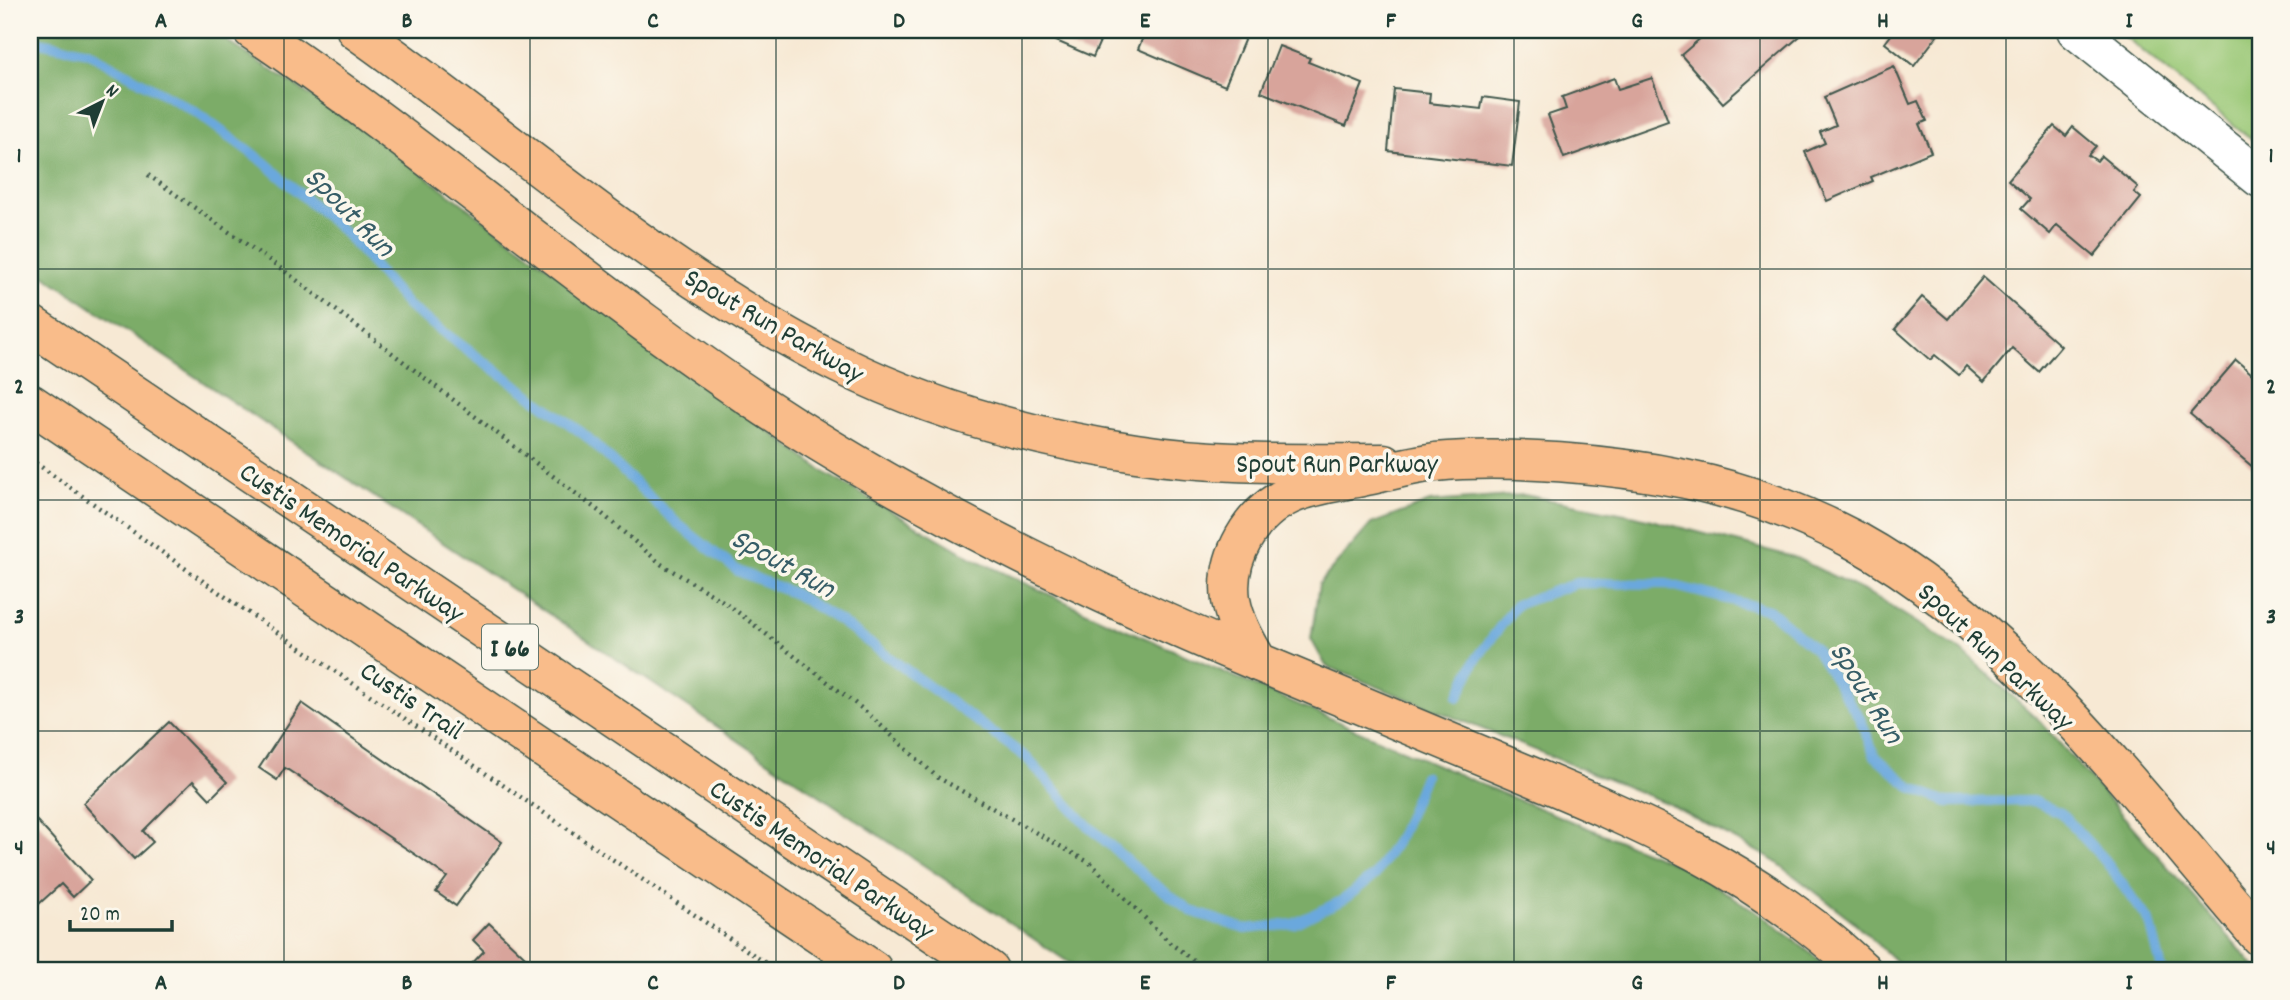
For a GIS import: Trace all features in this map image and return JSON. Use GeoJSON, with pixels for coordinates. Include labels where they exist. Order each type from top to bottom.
{"type":"FeatureCollection","features":[{"type":"Feature","properties":{"kind":"main road"},"geometry":{"type":"LineString","coordinates":[[252,30],[788,422],[951,520],[1010,551],[1258,662],[1580,797],[1682,843],[1763,889],[1825,937],[1862,970]]}},
{"type":"Feature","properties":{"kind":"main road","name":"Spout Run Parkway"},"geometry":{"type":"LineString","coordinates":[[356,30],[667,262],[768,326],[880,383],[1005,426],[1137,454],[1285,464],[1560,464],[1685,479],[1754,498],[1854,540],[1888,560],[1948,604],[2023,671],[2081,731],[2260,937]]}},
{"type":"Feature","properties":{"kind":"main road","name":"Custis Memorial Parkway"},"geometry":{"type":"LineString","coordinates":[[30,324],[989,970]]}},
{"type":"Feature","properties":{"kind":"main road","name":"I 66"},"geometry":{"type":"LineString","coordinates":[[30,403],[873,970]]}},
{"type":"Feature","properties":{"kind":"main road"},"geometry":{"type":"LineString","coordinates":[[1258,662],[1241,632],[1231,600],[1236,554],[1251,526],[1276,503],[1310,488],[1435,462]]}},
{"type":"Feature","properties":{"kind":"street"},"geometry":{"type":"LineString","coordinates":[[2076,30],[2260,178]]}},
{"type":"Feature","properties":{"kind":"path"},"geometry":{"type":"LineString","coordinates":[[148,175],[286,272],[600,512],[661,564],[726,603],[865,711],[937,777],[1090,863],[1170,943],[1207,970]]}},
{"type":"Feature","properties":{"kind":"path","name":"Custis Trail"},"geometry":{"type":"LineString","coordinates":[[30,459],[237,605],[776,970]]}},
{"type":"Feature","properties":{"kind":"green space"},"geometry":{"type":"Polygon","coordinates":[[[30,30],[210,30],[366,132],[827,474],[974,559],[1102,619],[1499,792],[1684,867],[1762,915],[1832,970],[1080,970],[30,266],[30,30]]]}},
{"type":"Feature","properties":{"kind":"green space"},"geometry":{"type":"Polygon","coordinates":[[[2117,30],[2260,30],[2260,146],[2117,30]]]}},
{"type":"Feature","properties":{"kind":"green space"},"geometry":{"type":"Polygon","coordinates":[[[1524,495],[1636,516],[1794,557],[1874,596],[1962,651],[2040,721],[2258,970],[1905,970],[1853,921],[1775,861],[1669,804],[1326,666],[1311,639],[1319,584],[1371,524],[1430,502],[1524,495]]]}},
{"type":"Feature","properties":{"kind":"building"},"geometry":{"type":"Polygon","coordinates":[[[1031,30],[1105,30],[1093,57],[1031,30]]]}},
{"type":"Feature","properties":{"kind":"building"},"geometry":{"type":"Polygon","coordinates":[[[1146,30],[1248,31],[1225,86],[1138,49],[1146,30]]]}},
{"type":"Feature","properties":{"kind":"building"},"geometry":{"type":"Polygon","coordinates":[[[1710,30],[1807,30],[1723,103],[1681,55],[1710,30]]]}},
{"type":"Feature","properties":{"kind":"building"},"geometry":{"type":"Polygon","coordinates":[[[1895,30],[1928,30],[1937,36],[1914,66],[1885,43],[1895,30]]]}},
{"type":"Feature","properties":{"kind":"building"},"geometry":{"type":"Polygon","coordinates":[[[1279,46],[1310,58],[1308,62],[1363,84],[1346,126],[1261,92],[1279,46]]]}},
{"type":"Feature","properties":{"kind":"building"},"geometry":{"type":"Polygon","coordinates":[[[1894,66],[1910,104],[1918,101],[1927,121],[1919,124],[1931,152],[1871,177],[1873,181],[1827,201],[1805,152],[1825,143],[1820,132],[1836,125],[1824,97],[1894,66]]]}},
{"type":"Feature","properties":{"kind":"building"},"geometry":{"type":"Polygon","coordinates":[[[1614,78],[1618,89],[1652,78],[1668,121],[1564,158],[1548,115],[1566,109],[1562,97],[1614,78]]]}},
{"type":"Feature","properties":{"kind":"building"},"geometry":{"type":"Polygon","coordinates":[[[1394,89],[1430,93],[1429,103],[1481,109],[1483,97],[1520,102],[1512,166],[1388,151],[1394,89]]]}},
{"type":"Feature","properties":{"kind":"building"},"geometry":{"type":"Polygon","coordinates":[[[2054,126],[2066,136],[2073,127],[2096,146],[2088,155],[2097,161],[2101,156],[2138,187],[2134,192],[2141,198],[2094,256],[2057,225],[2050,234],[2021,209],[2030,199],[2008,180],[2054,126]]]}},
{"type":"Feature","properties":{"kind":"building"},"geometry":{"type":"Polygon","coordinates":[[[1983,277],[2061,346],[2039,372],[2012,348],[1984,382],[1966,366],[1959,375],[1935,355],[1930,360],[1895,329],[1922,297],[1948,319],[1983,277]]]}},
{"type":"Feature","properties":{"kind":"building"},"geometry":{"type":"Polygon","coordinates":[[[2236,360],[2260,381],[2260,461],[2254,468],[2190,414],[2236,360]]]}},
{"type":"Feature","properties":{"kind":"building"},"geometry":{"type":"Polygon","coordinates":[[[302,703],[502,842],[456,906],[436,892],[447,877],[419,857],[285,768],[277,780],[259,768],[302,703]]]}},
{"type":"Feature","properties":{"kind":"building"},"geometry":{"type":"Polygon","coordinates":[[[169,722],[227,782],[210,799],[193,781],[143,831],[153,842],[134,859],[83,803],[169,722]]]}},
{"type":"Feature","properties":{"kind":"building"},"geometry":{"type":"Polygon","coordinates":[[[37,821],[91,880],[73,897],[61,884],[30,912],[30,828],[37,821]]]}},
{"type":"Feature","properties":{"kind":"building"},"geometry":{"type":"Polygon","coordinates":[[[489,923],[539,970],[466,970],[484,951],[473,940],[489,923]]]}},
{"type":"Feature","properties":{"kind":"waterway","name":"Spout Run"},"geometry":{"type":"LineString","coordinates":[[30,40],[88,52],[194,111],[264,162],[345,233],[409,307],[586,436],[679,525],[738,571],[795,594],[838,620],[1027,758],[1084,822],[1149,880],[1191,911],[1245,929],[1293,924],[1343,900],[1375,875],[1401,833],[1424,776]]}},
{"type":"Feature","properties":{"kind":"waterway","name":"Spout Run"},"geometry":{"type":"LineString","coordinates":[[1458,697],[1475,661],[1516,605],[1576,583],[1667,584],[1769,610],[1817,651],[1860,719],[1875,756],[1911,787],[1947,802],[2033,801],[2061,813],[2106,862],[2150,922],[2162,970]]}}]}
